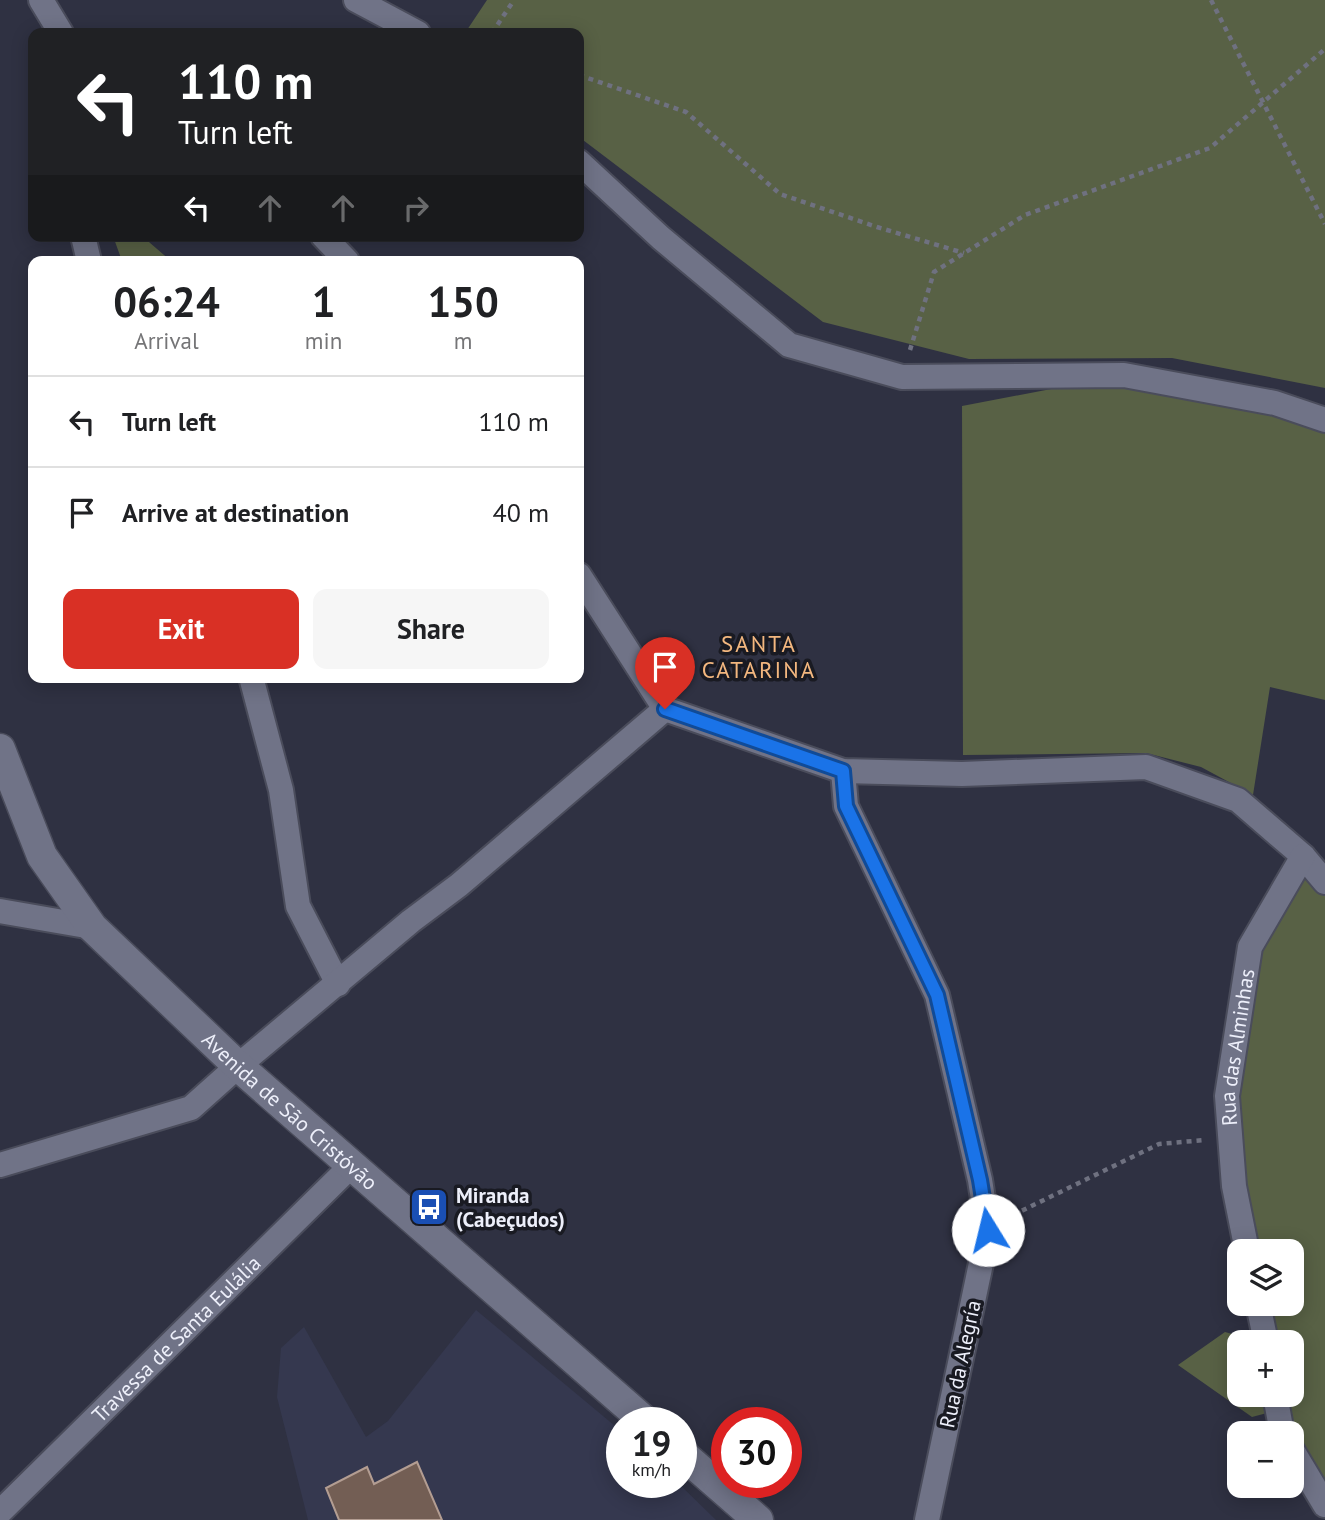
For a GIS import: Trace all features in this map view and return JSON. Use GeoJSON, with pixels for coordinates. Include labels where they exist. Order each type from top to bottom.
{"type":"FeatureCollection","features":[{"type":"Feature","properties":{"kind":"street"},"geometry":{"type":"LineString","coordinates":[[41,0],[58,28]]}},
{"type":"Feature","properties":{"kind":"street"},"geometry":{"type":"LineString","coordinates":[[356,0],[409,28]]}},
{"type":"Feature","properties":{"kind":"street"},"geometry":{"type":"LineString","coordinates":[[584,167],[662,238],[789,345],[902,377],[1124,375],[1275,403],[1325,420]]}},
{"type":"Feature","properties":{"kind":"street"},"geometry":{"type":"LineString","coordinates":[[329,242],[342,256]]}},
{"type":"Feature","properties":{"kind":"street"},"geometry":{"type":"LineString","coordinates":[[584,583],[665,709],[843,771],[962,774],[1146,767],[1238,800],[1303,856],[1325,882]]}},
{"type":"Feature","properties":{"kind":"street"},"geometry":{"type":"LineString","coordinates":[[253,683],[281,790],[298,906],[338,984]]}},
{"type":"Feature","properties":{"kind":"street"},"geometry":{"type":"LineString","coordinates":[[0,1165],[191,1108],[237,1066],[338,984],[411,920],[459,885],[665,709]]}},
{"type":"Feature","properties":{"kind":"street","name":"Avenida de São Cristóvão"},"geometry":{"type":"LineString","coordinates":[[0,750],[41,856],[92,927],[237,1066],[629,1407]]}},
{"type":"Feature","properties":{"kind":"street","name":"Rua da Alegría"},"geometry":{"type":"LineString","coordinates":[[843,771],[846,806],[937,995],[980,1180],[988,1230],[927,1520]]}},
{"type":"Feature","properties":{"kind":"street","name":"Rua das Alminhas"},"geometry":{"type":"LineString","coordinates":[[1245,1239],[1234,1186],[1227,1096],[1250,947],[1303,856]]}},
{"type":"Feature","properties":{"kind":"street"},"geometry":{"type":"LineString","coordinates":[[0,911],[92,927]]}},
{"type":"Feature","properties":{"kind":"street","name":"Travessa de Santa Eulália"},"geometry":{"type":"LineString","coordinates":[[0,1512],[352,1166]]}},
{"type":"Feature","properties":{"kind":"street"},"geometry":{"type":"LineString","coordinates":[[697,1466],[758,1520]]}},
{"type":"Feature","properties":{"kind":"street"},"geometry":{"type":"LineString","coordinates":[[1304,1470],[1325,1505]]}},
{"type":"Feature","properties":{"kind":"path"},"geometry":{"type":"LineString","coordinates":[[496,28],[514,0]]}},
{"type":"Feature","properties":{"kind":"path"},"geometry":{"type":"LineString","coordinates":[[1211,0],[1325,224]]}},
{"type":"Feature","properties":{"kind":"path"},"geometry":{"type":"LineString","coordinates":[[902,377],[933,272],[1025,215],[1210,148],[1325,49]]}},
{"type":"Feature","properties":{"kind":"path"},"geometry":{"type":"LineString","coordinates":[[584,77],[686,112],[780,194],[964,253]]}},
{"type":"Feature","properties":{"kind":"path"},"geometry":{"type":"LineString","coordinates":[[988,1230],[1029,1205],[1159,1143],[1230,1138]]}},
{"type":"Feature","properties":{"kind":"shaded area"},"geometry":{"type":"Polygon","coordinates":[[[476,1310],[606,1418],[606,1498],[693,1498],[716,1520],[308,1520],[277,1397],[281,1348],[304,1327],[366,1437],[388,1421],[476,1310]]]}},
{"type":"Feature","properties":{"kind":"green space"},"geometry":{"type":"Polygon","coordinates":[[[487,0],[1325,0],[1325,388],[1172,358],[969,359],[823,322],[584,141],[584,28],[468,28],[487,0]]]}},
{"type":"Feature","properties":{"kind":"green space"},"geometry":{"type":"Polygon","coordinates":[[[115,242],[149,242],[165,256],[120,256],[115,242]]]}},
{"type":"Feature","properties":{"kind":"green space"},"geometry":{"type":"Polygon","coordinates":[[[1124,375],[1325,420],[1325,700],[1270,687],[1253,795],[1201,767],[1146,753],[963,755],[962,406],[1124,375]]]}},
{"type":"Feature","properties":{"kind":"green space"},"geometry":{"type":"Polygon","coordinates":[[[1303,856],[1325,882],[1325,1505],[1304,1470],[1304,1421],[1283,1421],[1279,1407],[1304,1407],[1304,1330],[1263,1330],[1261,1316],[1304,1316],[1304,1239],[1245,1239],[1227,1096],[1250,947],[1303,856]]]}},
{"type":"Feature","properties":{"kind":"green space"},"geometry":{"type":"Polygon","coordinates":[[[1227,1333],[1227,1399],[1178,1365],[1227,1333]]]}},
{"type":"Feature","properties":{"kind":"green space"},"geometry":{"type":"Polygon","coordinates":[[[1238,1407],[1267,1407],[1267,1413],[1252,1417],[1238,1407]]]}},
{"type":"Feature","properties":{"kind":"building"},"geometry":{"type":"Polygon","coordinates":[[[417,1462],[442,1520],[339,1520],[326,1488],[367,1467],[374,1484],[417,1462]]]}},
{"type":"Feature","properties":{"kind":"place","name":"Miranda (Cabeçudos)"},"geometry":{"type":"Point","coordinates":[429,1207]}},
{"type":"Feature","properties":{"kind":"district","name":"SANTA CATARINA"},"geometry":{"type":"Point","coordinates":[759,656]}},
{"type":"Feature","properties":{"kind":"route"},"geometry":{"type":"LineString","coordinates":[[665,709],[843,771],[846,806],[937,995],[980,1180],[988,1230]]}}]}
